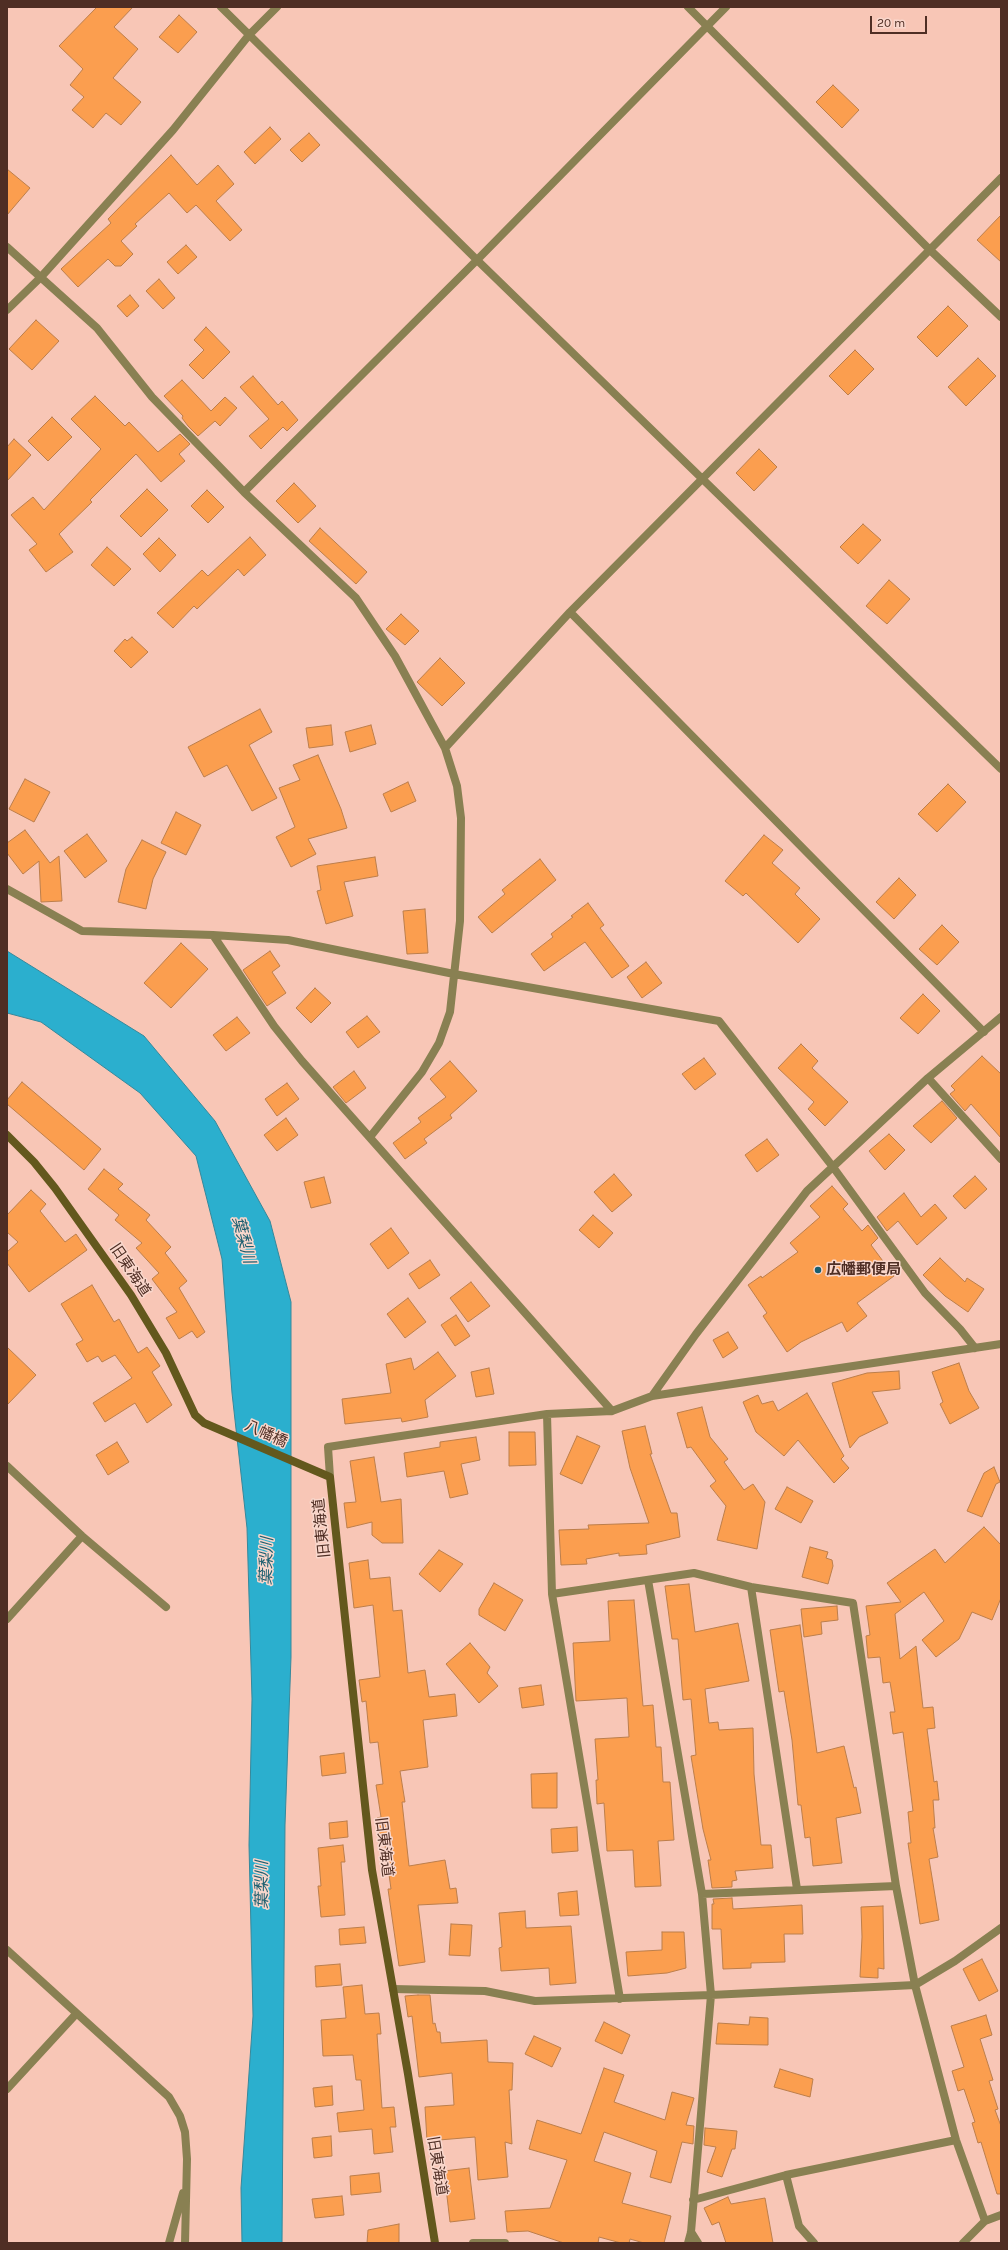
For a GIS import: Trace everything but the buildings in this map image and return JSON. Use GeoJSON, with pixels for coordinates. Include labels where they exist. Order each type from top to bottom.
{"type":"FeatureCollection","features":[{"type":"Feature","properties":{"kind":"main road","name":"旧東海道"},"geometry":{"type":"LineString","coordinates":[[7,1135],[34,1162],[83,1226],[131,1295],[169,1360],[195,1415],[204,1423],[215,1427]]}},
{"type":"Feature","properties":{"kind":"main road","name":"八幡橋"},"geometry":{"type":"LineString","coordinates":[[215,1427],[307,1467]]}},
{"type":"Feature","properties":{"kind":"main road","name":"旧東海道"},"geometry":{"type":"LineString","coordinates":[[307,1467],[330,1477],[372,1870],[435,2243]]}},
{"type":"Feature","properties":{"kind":"street"},"geometry":{"type":"LineString","coordinates":[[221,7],[477,260],[703,477],[1001,769]]}},
{"type":"Feature","properties":{"kind":"street"},"geometry":{"type":"LineString","coordinates":[[7,310],[41,277],[173,130],[249,35],[277,7]]}},
{"type":"Feature","properties":{"kind":"street"},"geometry":{"type":"LineString","coordinates":[[688,7],[929,249],[1001,317]]}},
{"type":"Feature","properties":{"kind":"street"},"geometry":{"type":"LineString","coordinates":[[244,492],[477,260],[726,7]]}},
{"type":"Feature","properties":{"kind":"street"},"geometry":{"type":"LineString","coordinates":[[446,748],[570,612],[1001,178]]}},
{"type":"Feature","properties":{"kind":"street"},"geometry":{"type":"LineString","coordinates":[[7,247],[96,328],[152,397],[244,492],[356,598],[395,656],[446,748],[457,786],[462,818],[460,921],[450,1012],[439,1043],[422,1072],[370,1137]]}},
{"type":"Feature","properties":{"kind":"street"},"geometry":{"type":"LineString","coordinates":[[570,612],[984,1032]]}},
{"type":"Feature","properties":{"kind":"street"},"geometry":{"type":"LineString","coordinates":[[7,889],[82,931],[213,935],[288,940],[454,974],[719,1021],[833,1167],[925,1293],[960,1329],[975,1348]]}},
{"type":"Feature","properties":{"kind":"street"},"geometry":{"type":"LineString","coordinates":[[213,935],[274,1026],[328,1092],[370,1137],[612,1411]]}},
{"type":"Feature","properties":{"kind":"street"},"geometry":{"type":"LineString","coordinates":[[652,1396],[696,1334],[807,1192],[928,1078],[1001,1017]]}},
{"type":"Feature","properties":{"kind":"street"},"geometry":{"type":"LineString","coordinates":[[928,1078],[1001,1159]]}},
{"type":"Feature","properties":{"kind":"street"},"geometry":{"type":"LineString","coordinates":[[330,1477],[328,1447],[547,1414],[612,1411],[652,1396],[1001,1344]]}},
{"type":"Feature","properties":{"kind":"street"},"geometry":{"type":"LineString","coordinates":[[547,1414],[552,1594],[620,1999]]}},
{"type":"Feature","properties":{"kind":"street"},"geometry":{"type":"LineString","coordinates":[[7,1466],[82,1536],[166,1607]]}},
{"type":"Feature","properties":{"kind":"street"},"geometry":{"type":"LineString","coordinates":[[7,1619],[82,1536]]}},
{"type":"Feature","properties":{"kind":"street"},"geometry":{"type":"LineString","coordinates":[[552,1594],[694,1573],[751,1586],[853,1603],[896,1886],[915,1985],[956,2140],[985,2221]]}},
{"type":"Feature","properties":{"kind":"street"},"geometry":{"type":"LineString","coordinates":[[648,1580],[702,1894],[711,1995],[691,2232],[688,2243]]}},
{"type":"Feature","properties":{"kind":"street"},"geometry":{"type":"LineString","coordinates":[[751,1586],[797,1888]]}},
{"type":"Feature","properties":{"kind":"street"},"geometry":{"type":"LineString","coordinates":[[702,1894],[797,1888],[896,1886]]}},
{"type":"Feature","properties":{"kind":"street"},"geometry":{"type":"LineString","coordinates":[[393,1989],[485,1991],[535,2001],[620,1999],[915,1985],[1000,1931]]}},
{"type":"Feature","properties":{"kind":"street"},"geometry":{"type":"LineString","coordinates":[[7,1950],[169,2097],[180,2116],[185,2132],[185,2243]]}},
{"type":"Feature","properties":{"kind":"street"},"geometry":{"type":"LineString","coordinates":[[7,2089],[76,2014]]}},
{"type":"Feature","properties":{"kind":"street"},"geometry":{"type":"LineString","coordinates":[[693,2200],[786,2175],[956,2140]]}},
{"type":"Feature","properties":{"kind":"street"},"geometry":{"type":"LineString","coordinates":[[786,2175],[799,2226],[814,2243]]}},
{"type":"Feature","properties":{"kind":"street"},"geometry":{"type":"LineString","coordinates":[[169,2243],[186,2181]]}},
{"type":"Feature","properties":{"kind":"street"},"geometry":{"type":"LineString","coordinates":[[963,2243],[985,2221],[1001,2215]]}},
{"type":"Feature","properties":{"kind":"street"},"geometry":{"type":"LineString","coordinates":[[691,2232],[698,2243]]}},
{"type":"Feature","properties":{"kind":"street"},"geometry":{"type":"LineString","coordinates":[[474,2243],[505,2243]]}},
{"type":"Feature","properties":{"kind":"water","name":"葉梨川"},"geometry":{"type":"Polygon","coordinates":[[[7,951],[144,1036],[215,1121],[270,1221],[291,1302],[291,1657],[285,1825],[282,2243],[242,2243],[241,2188],[253,2016],[249,1845],[252,1699],[247,1528],[232,1393],[222,1259],[196,1156],[140,1093],[41,1022],[7,1013],[7,951]]]}},
{"type":"Feature","properties":{"kind":"place","name":"広幡郵便局"},"geometry":{"type":"Point","coordinates":[818,1270]}}]}
